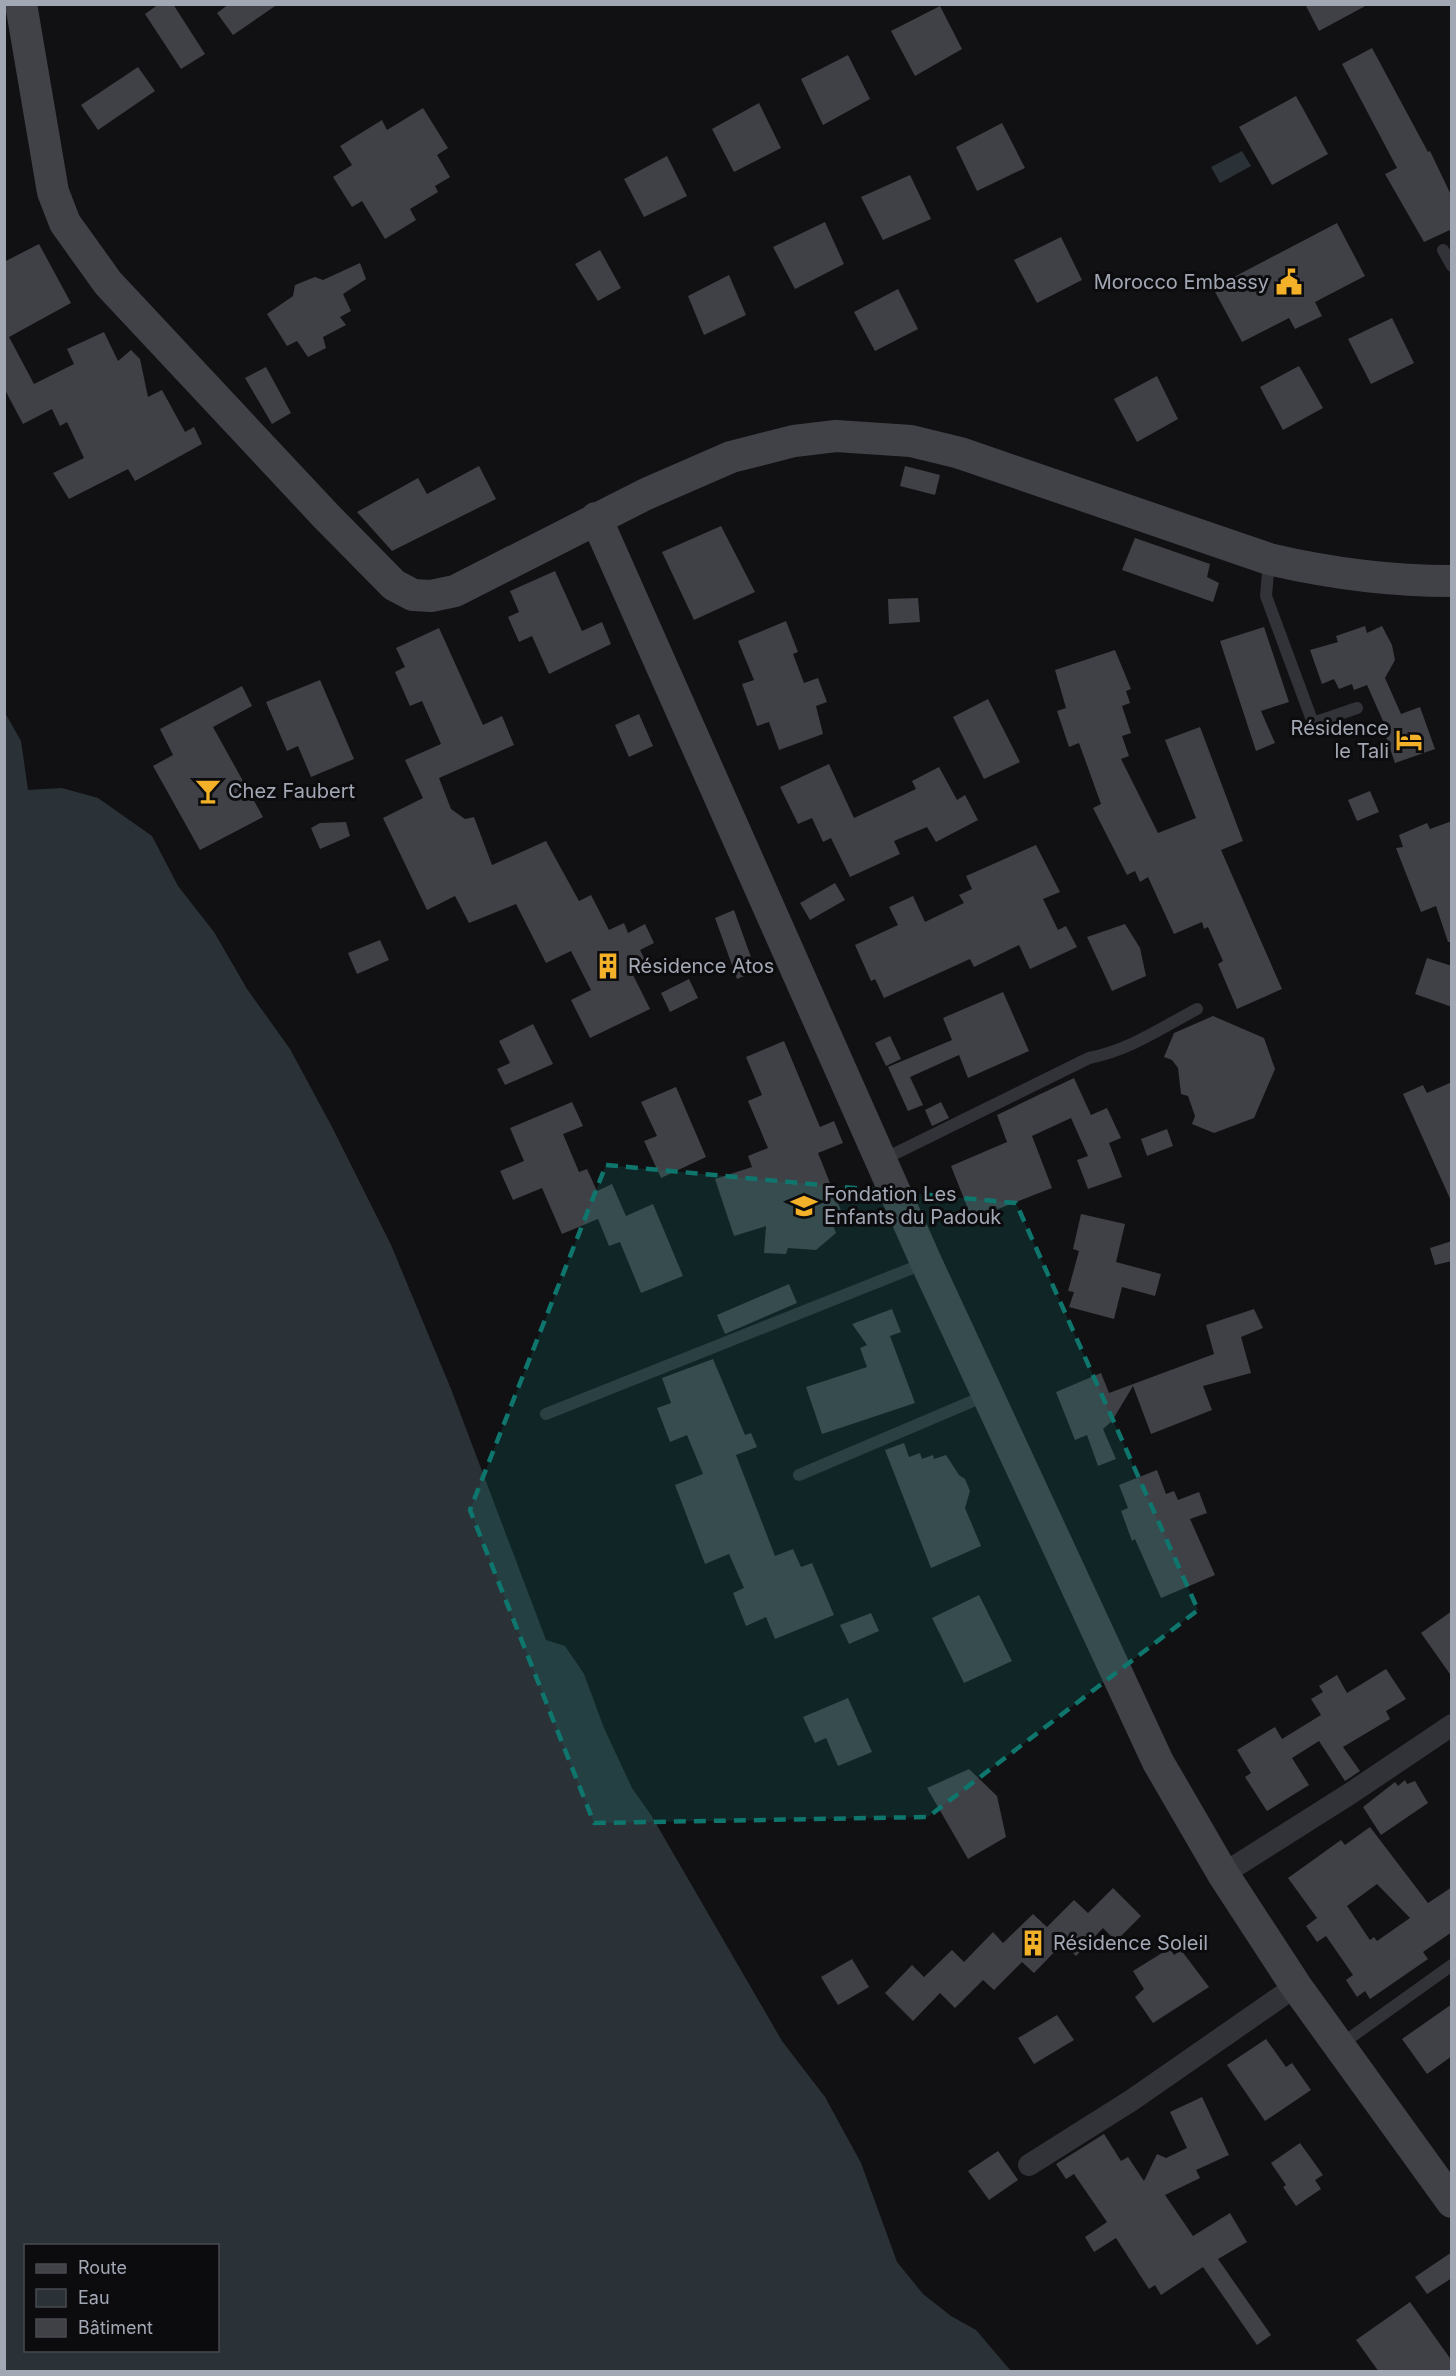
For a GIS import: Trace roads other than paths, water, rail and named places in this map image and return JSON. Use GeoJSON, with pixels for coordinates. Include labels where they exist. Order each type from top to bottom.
{"type":"FeatureCollection","features":[{"type":"Feature","properties":{"kind":"main road"},"geometry":{"type":"LineString","coordinates":[[21,4],[53,192],[64,223],[108,283],[326,516],[394,585],[412,595],[431,596],[455,591],[697,469],[730,457],[794,441],[836,436],[911,441],[960,453],[1269,559],[1332,573],[1452,581]]}},
{"type":"Feature","properties":{"kind":"main road"},"geometry":{"type":"LineString","coordinates":[[596,518],[926,1262],[1158,1762],[1223,1874],[1296,1986],[1452,2202]]}},
{"type":"Feature","properties":{"kind":"street"},"geometry":{"type":"LineString","coordinates":[[1223,1874],[1351,1793],[1452,1725]]}},
{"type":"Feature","properties":{"kind":"street"},"geometry":{"type":"LineString","coordinates":[[1029,2165],[1132,2100],[1296,1986]]}},
{"type":"Feature","properties":{"kind":"lane"},"geometry":{"type":"LineString","coordinates":[[1443,250],[1452,266]]}},
{"type":"Feature","properties":{"kind":"lane"},"geometry":{"type":"LineString","coordinates":[[1269,559],[1266,596],[1313,723],[1357,708]]}},
{"type":"Feature","properties":{"kind":"lane"},"geometry":{"type":"LineString","coordinates":[[882,1160],[1089,1058],[1105,1056],[1137,1044],[1197,1009]]}},
{"type":"Feature","properties":{"kind":"lane"},"geometry":{"type":"LineString","coordinates":[[546,1414],[926,1262]]}},
{"type":"Feature","properties":{"kind":"lane"},"geometry":{"type":"LineString","coordinates":[[799,1475],[988,1395]]}},
{"type":"Feature","properties":{"kind":"lane"},"geometry":{"type":"LineString","coordinates":[[1339,2046],[1452,1965]]}},
{"type":"Feature","properties":{"kind":"water"},"geometry":{"type":"Polygon","coordinates":[[[1242,151],[1251,166],[1220,183],[1211,167],[1242,151]]]}},
{"type":"Feature","properties":{"kind":"water"},"geometry":{"type":"Polygon","coordinates":[[[4,711],[21,741],[28,790],[62,788],[98,798],[152,836],[178,886],[214,932],[247,989],[290,1049],[391,1245],[451,1389],[546,1640],[565,1646],[584,1674],[604,1728],[632,1788],[651,1815],[782,2041],[825,2097],[861,2163],[897,2262],[923,2294],[951,2316],[976,2330],[1011,2371],[5,2371],[4,711]]]}},
{"type":"Feature","properties":{"kind":"place","name":"Morocco Embassy"},"geometry":{"type":"Point","coordinates":[1289,282]}},
{"type":"Feature","properties":{"kind":"place","name":"Résidence le Tali"},"geometry":{"type":"Point","coordinates":[1409,740]}},
{"type":"Feature","properties":{"kind":"place","name":"Chez Faubert"},"geometry":{"type":"Point","coordinates":[208,791]}},
{"type":"Feature","properties":{"kind":"place","name":"Résidence Atos"},"geometry":{"type":"Point","coordinates":[608,966]}},
{"type":"Feature","properties":{"kind":"place","name":"Fondation Les Enfants du Padouk"},"geometry":{"type":"Point","coordinates":[804,1206]}},
{"type":"Feature","properties":{"kind":"place","name":"Résidence Soleil"},"geometry":{"type":"Point","coordinates":[1033,1943]}}]}
